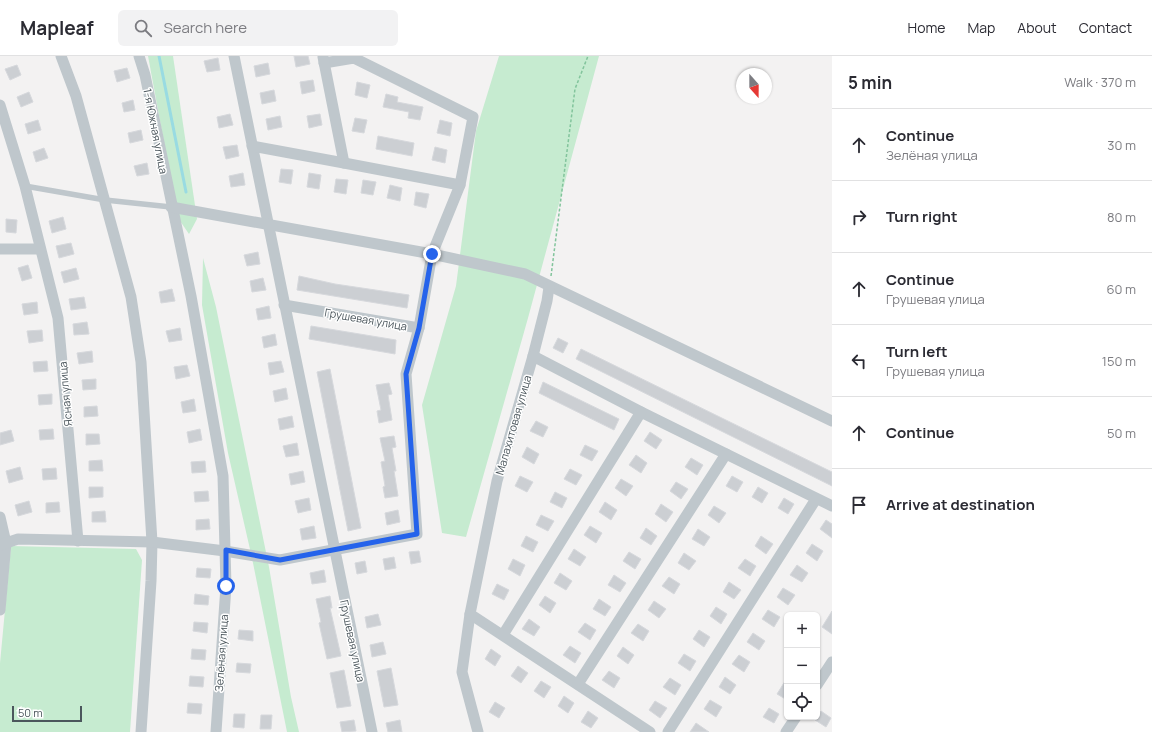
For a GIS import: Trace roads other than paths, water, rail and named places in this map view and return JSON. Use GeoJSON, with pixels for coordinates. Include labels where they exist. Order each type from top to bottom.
{"type":"FeatureCollection","features":[{"type":"Feature","properties":{"kind":"street"},"geometry":{"type":"LineString","coordinates":[[61,56],[76,96],[131,297],[141,362],[152,542],[152,581],[141,732]]}},
{"type":"Feature","properties":{"kind":"street","name":"1-я Южная улица"},"geometry":{"type":"LineString","coordinates":[[139,56],[145,75],[171,207],[191,296],[223,476],[226,550]]}},
{"type":"Feature","properties":{"kind":"street","name":"Грушевая улица"},"geometry":{"type":"LineString","coordinates":[[234,56],[372,732]]}},
{"type":"Feature","properties":{"kind":"street"},"geometry":{"type":"LineString","coordinates":[[344,163],[323,60],[354,58],[473,117],[460,185],[432,254],[419,328]]}},
{"type":"Feature","properties":{"kind":"street","name":"Ясная улица"},"geometry":{"type":"LineString","coordinates":[[1,111],[25,186],[58,318],[78,541]]}},
{"type":"Feature","properties":{"kind":"street"},"geometry":{"type":"LineString","coordinates":[[252,146],[460,185]]}},
{"type":"Feature","properties":{"kind":"street"},"geometry":{"type":"LineString","coordinates":[[171,207],[432,254],[525,274],[549,287],[832,421]]}},
{"type":"Feature","properties":{"kind":"street"},"geometry":{"type":"LineString","coordinates":[[0,249],[40,249]]}},
{"type":"Feature","properties":{"kind":"street","name":"Малахитовая улица"},"geometry":{"type":"LineString","coordinates":[[478,732],[462,672],[470,614],[496,481],[533,356],[547,302],[549,287]]}},
{"type":"Feature","properties":{"kind":"street","name":"Грушевая улица"},"geometry":{"type":"LineString","coordinates":[[284,305],[419,328],[406,374],[417,534],[335,550]]}},
{"type":"Feature","properties":{"kind":"street"},"geometry":{"type":"LineString","coordinates":[[533,356],[641,412],[832,506]]}},
{"type":"Feature","properties":{"kind":"street"},"geometry":{"type":"LineString","coordinates":[[503,635],[641,412]]}},
{"type":"Feature","properties":{"kind":"street"},"geometry":{"type":"LineString","coordinates":[[578,684],[726,454]]}},
{"type":"Feature","properties":{"kind":"street"},"geometry":{"type":"LineString","coordinates":[[668,732],[816,499]]}},
{"type":"Feature","properties":{"kind":"street"},"geometry":{"type":"LineString","coordinates":[[0,517],[3,544],[0,610]]}},
{"type":"Feature","properties":{"kind":"street"},"geometry":{"type":"LineString","coordinates":[[3,544],[18,540],[152,542],[226,550],[280,560],[335,550]]}},
{"type":"Feature","properties":{"kind":"street","name":"Зелёная улица"},"geometry":{"type":"LineString","coordinates":[[216,732],[226,586],[226,550]]}},
{"type":"Feature","properties":{"kind":"street"},"geometry":{"type":"LineString","coordinates":[[470,614],[650,732]]}},
{"type":"Feature","properties":{"kind":"street"},"geometry":{"type":"LineString","coordinates":[[818,684],[832,662]]}},
{"type":"Feature","properties":{"kind":"street"},"geometry":{"type":"LineString","coordinates":[[786,732],[794,720]]}},
{"type":"Feature","properties":{"kind":"lane"},"geometry":{"type":"LineString","coordinates":[[25,186],[105,200],[171,207]]}},
{"type":"Feature","properties":{"kind":"waterway"},"geometry":{"type":"LineString","coordinates":[[159,56],[186,192]]}}]}
